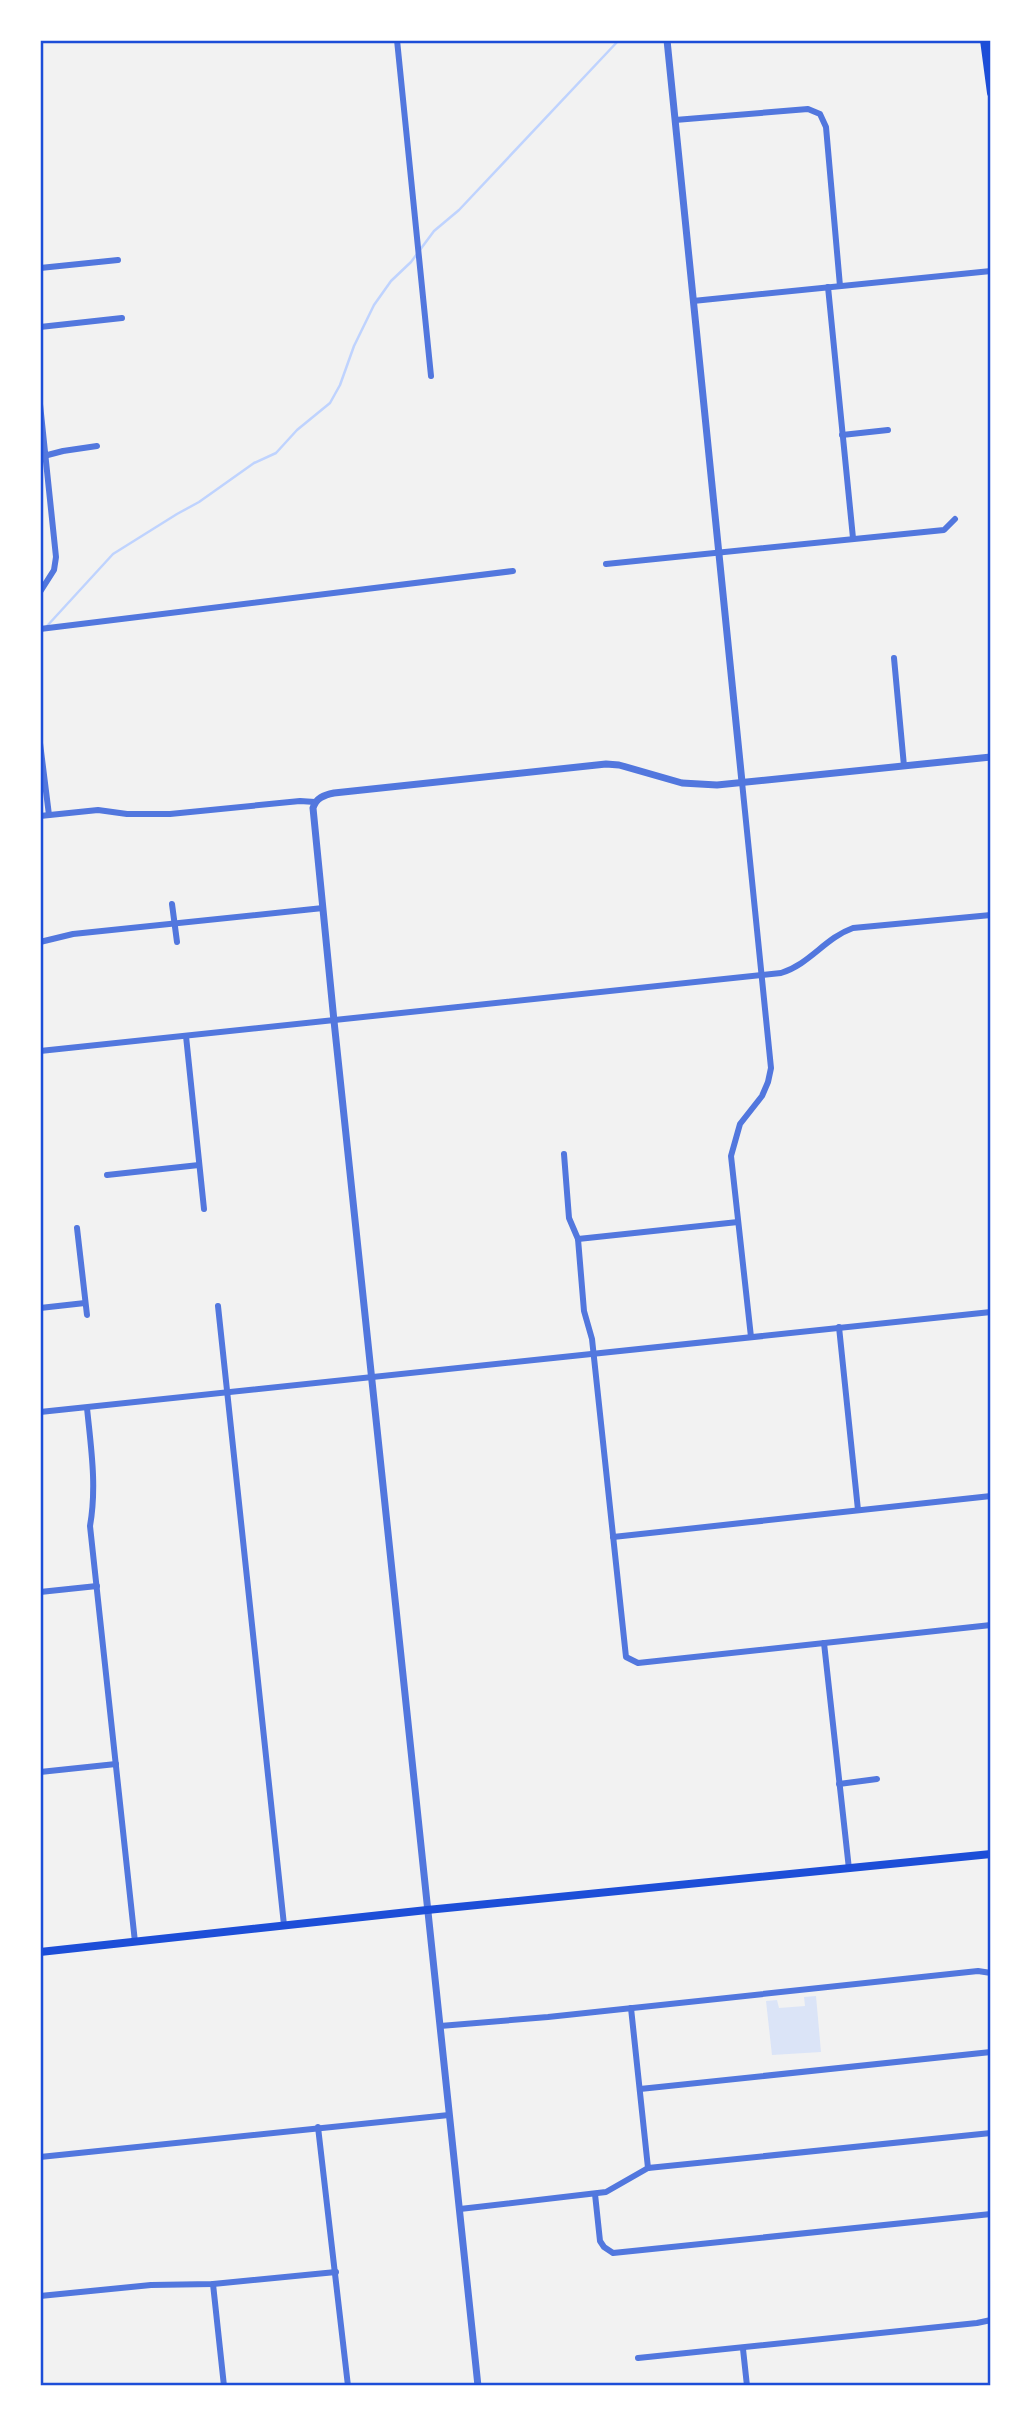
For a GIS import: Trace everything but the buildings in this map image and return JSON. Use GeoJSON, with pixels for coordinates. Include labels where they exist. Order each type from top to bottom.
{"type":"FeatureCollection","features":[{"type":"Feature","properties":{"kind":"main road"},"geometry":{"type":"LineString","coordinates":[[984,40],[991,93]]}},
{"type":"Feature","properties":{"kind":"main road"},"geometry":{"type":"LineString","coordinates":[[40,1952],[427,1910],[991,1854]]}},
{"type":"Feature","properties":{"kind":"street"},"geometry":{"type":"LineString","coordinates":[[397,40],[431,376]]}},
{"type":"Feature","properties":{"kind":"street"},"geometry":{"type":"LineString","coordinates":[[667,40],[771,1068],[762,1096],[740,1124],[731,1156],[751,1337]]}},
{"type":"Feature","properties":{"kind":"street"},"geometry":{"type":"LineString","coordinates":[[675,120],[808,109],[820,114],[826,127],[840,286]]}},
{"type":"Feature","properties":{"kind":"street"},"geometry":{"type":"LineString","coordinates":[[40,268],[118,260]]}},
{"type":"Feature","properties":{"kind":"street"},"geometry":{"type":"LineString","coordinates":[[693,301],[991,271]]}},
{"type":"Feature","properties":{"kind":"street"},"geometry":{"type":"LineString","coordinates":[[828,287],[853,538]]}},
{"type":"Feature","properties":{"kind":"street"},"geometry":{"type":"LineString","coordinates":[[40,327],[122,318]]}},
{"type":"Feature","properties":{"kind":"street"},"geometry":{"type":"LineString","coordinates":[[40,404],[43,457],[56,557],[54,570],[40,592]]}},
{"type":"Feature","properties":{"kind":"street"},"geometry":{"type":"LineString","coordinates":[[842,435],[888,430]]}},
{"type":"Feature","properties":{"kind":"street"},"geometry":{"type":"LineString","coordinates":[[43,457],[97,446]]}},
{"type":"Feature","properties":{"kind":"street"},"geometry":{"type":"LineString","coordinates":[[606,564],[944,530],[955,519]]}},
{"type":"Feature","properties":{"kind":"street"},"geometry":{"type":"LineString","coordinates":[[40,629],[513,571]]}},
{"type":"Feature","properties":{"kind":"street"},"geometry":{"type":"LineString","coordinates":[[894,658],[904,766]]}},
{"type":"Feature","properties":{"kind":"street"},"geometry":{"type":"LineString","coordinates":[[40,693],[40,742],[49,815]]}},
{"type":"Feature","properties":{"kind":"street"},"geometry":{"type":"LineString","coordinates":[[478,2386],[313,808],[315,802],[334,793],[606,764],[700,785],[991,757]]}},
{"type":"Feature","properties":{"kind":"street"},"geometry":{"type":"LineString","coordinates":[[40,816],[98,810],[158,815],[300,801],[315,802]]}},
{"type":"Feature","properties":{"kind":"street"},"geometry":{"type":"LineString","coordinates":[[172,904],[177,942]]}},
{"type":"Feature","properties":{"kind":"street"},"geometry":{"type":"LineString","coordinates":[[40,942],[73,934],[323,908]]}},
{"type":"Feature","properties":{"kind":"street"},"geometry":{"type":"LineString","coordinates":[[40,1051],[762,976],[798,967],[833,938],[853,928],[991,915]]}},
{"type":"Feature","properties":{"kind":"street"},"geometry":{"type":"LineString","coordinates":[[186,1036],[204,1209]]}},
{"type":"Feature","properties":{"kind":"street"},"geometry":{"type":"LineString","coordinates":[[564,1154],[569,1218],[578,1239],[584,1311],[593,1353],[624,1652],[628,1660],[638,1663],[991,1625]]}},
{"type":"Feature","properties":{"kind":"street"},"geometry":{"type":"LineString","coordinates":[[107,1175],[199,1165]]}},
{"type":"Feature","properties":{"kind":"street"},"geometry":{"type":"LineString","coordinates":[[578,1239],[738,1222]]}},
{"type":"Feature","properties":{"kind":"street"},"geometry":{"type":"LineString","coordinates":[[77,1228],[86,1315]]}},
{"type":"Feature","properties":{"kind":"street"},"geometry":{"type":"LineString","coordinates":[[40,1308],[85,1303]]}},
{"type":"Feature","properties":{"kind":"street"},"geometry":{"type":"LineString","coordinates":[[218,1306],[284,1925]]}},
{"type":"Feature","properties":{"kind":"street"},"geometry":{"type":"LineString","coordinates":[[40,1412],[991,1312]]}},
{"type":"Feature","properties":{"kind":"street"},"geometry":{"type":"LineString","coordinates":[[839,1327],[858,1510]]}},
{"type":"Feature","properties":{"kind":"street"},"geometry":{"type":"LineString","coordinates":[[88,1408],[95,1487],[90,1526],[135,1942]]}},
{"type":"Feature","properties":{"kind":"street"},"geometry":{"type":"LineString","coordinates":[[613,1536],[991,1496]]}},
{"type":"Feature","properties":{"kind":"street"},"geometry":{"type":"LineString","coordinates":[[40,1592],[97,1586]]}},
{"type":"Feature","properties":{"kind":"street"},"geometry":{"type":"LineString","coordinates":[[824,1643],[849,1869]]}},
{"type":"Feature","properties":{"kind":"street"},"geometry":{"type":"LineString","coordinates":[[40,1772],[117,1764]]}},
{"type":"Feature","properties":{"kind":"street"},"geometry":{"type":"LineString","coordinates":[[839,1784],[877,1779]]}},
{"type":"Feature","properties":{"kind":"street"},"geometry":{"type":"LineString","coordinates":[[440,2026],[978,1971],[991,1973]]}},
{"type":"Feature","properties":{"kind":"street"},"geometry":{"type":"LineString","coordinates":[[631,2008],[648,2168]]}},
{"type":"Feature","properties":{"kind":"street"},"geometry":{"type":"LineString","coordinates":[[640,2089],[991,2052]]}},
{"type":"Feature","properties":{"kind":"street"},"geometry":{"type":"LineString","coordinates":[[40,2157],[449,2115]]}},
{"type":"Feature","properties":{"kind":"street"},"geometry":{"type":"LineString","coordinates":[[318,2127],[337,2272],[348,2386]]}},
{"type":"Feature","properties":{"kind":"street"},"geometry":{"type":"LineString","coordinates":[[460,2209],[607,2192],[648,2168],[991,2133]]}},
{"type":"Feature","properties":{"kind":"street"},"geometry":{"type":"LineString","coordinates":[[596,2194],[600,2241],[608,2251],[620,2254],[991,2214]]}},
{"type":"Feature","properties":{"kind":"street"},"geometry":{"type":"LineString","coordinates":[[40,2296],[161,2284],[213,2284],[337,2272]]}},
{"type":"Feature","properties":{"kind":"street"},"geometry":{"type":"LineString","coordinates":[[213,2284],[224,2386]]}},
{"type":"Feature","properties":{"kind":"street"},"geometry":{"type":"LineString","coordinates":[[638,2358],[991,2320]]}},
{"type":"Feature","properties":{"kind":"street"},"geometry":{"type":"LineString","coordinates":[[743,2348],[747,2386]]}},
{"type":"Feature","properties":{"kind":"shaded area"},"geometry":{"type":"Polygon","coordinates":[[[816,1996],[821,2052],[772,2055],[766,2001],[777,2000],[779,2008],[805,2006],[804,1997],[816,1996]]]}},
{"type":"Feature","properties":{"kind":"waterway"},"geometry":{"type":"LineString","coordinates":[[47,626],[113,554],[199,502],[254,463],[276,453],[297,430],[330,403],[374,305],[391,281],[411,262],[434,231],[459,210],[619,40]]}}]}
